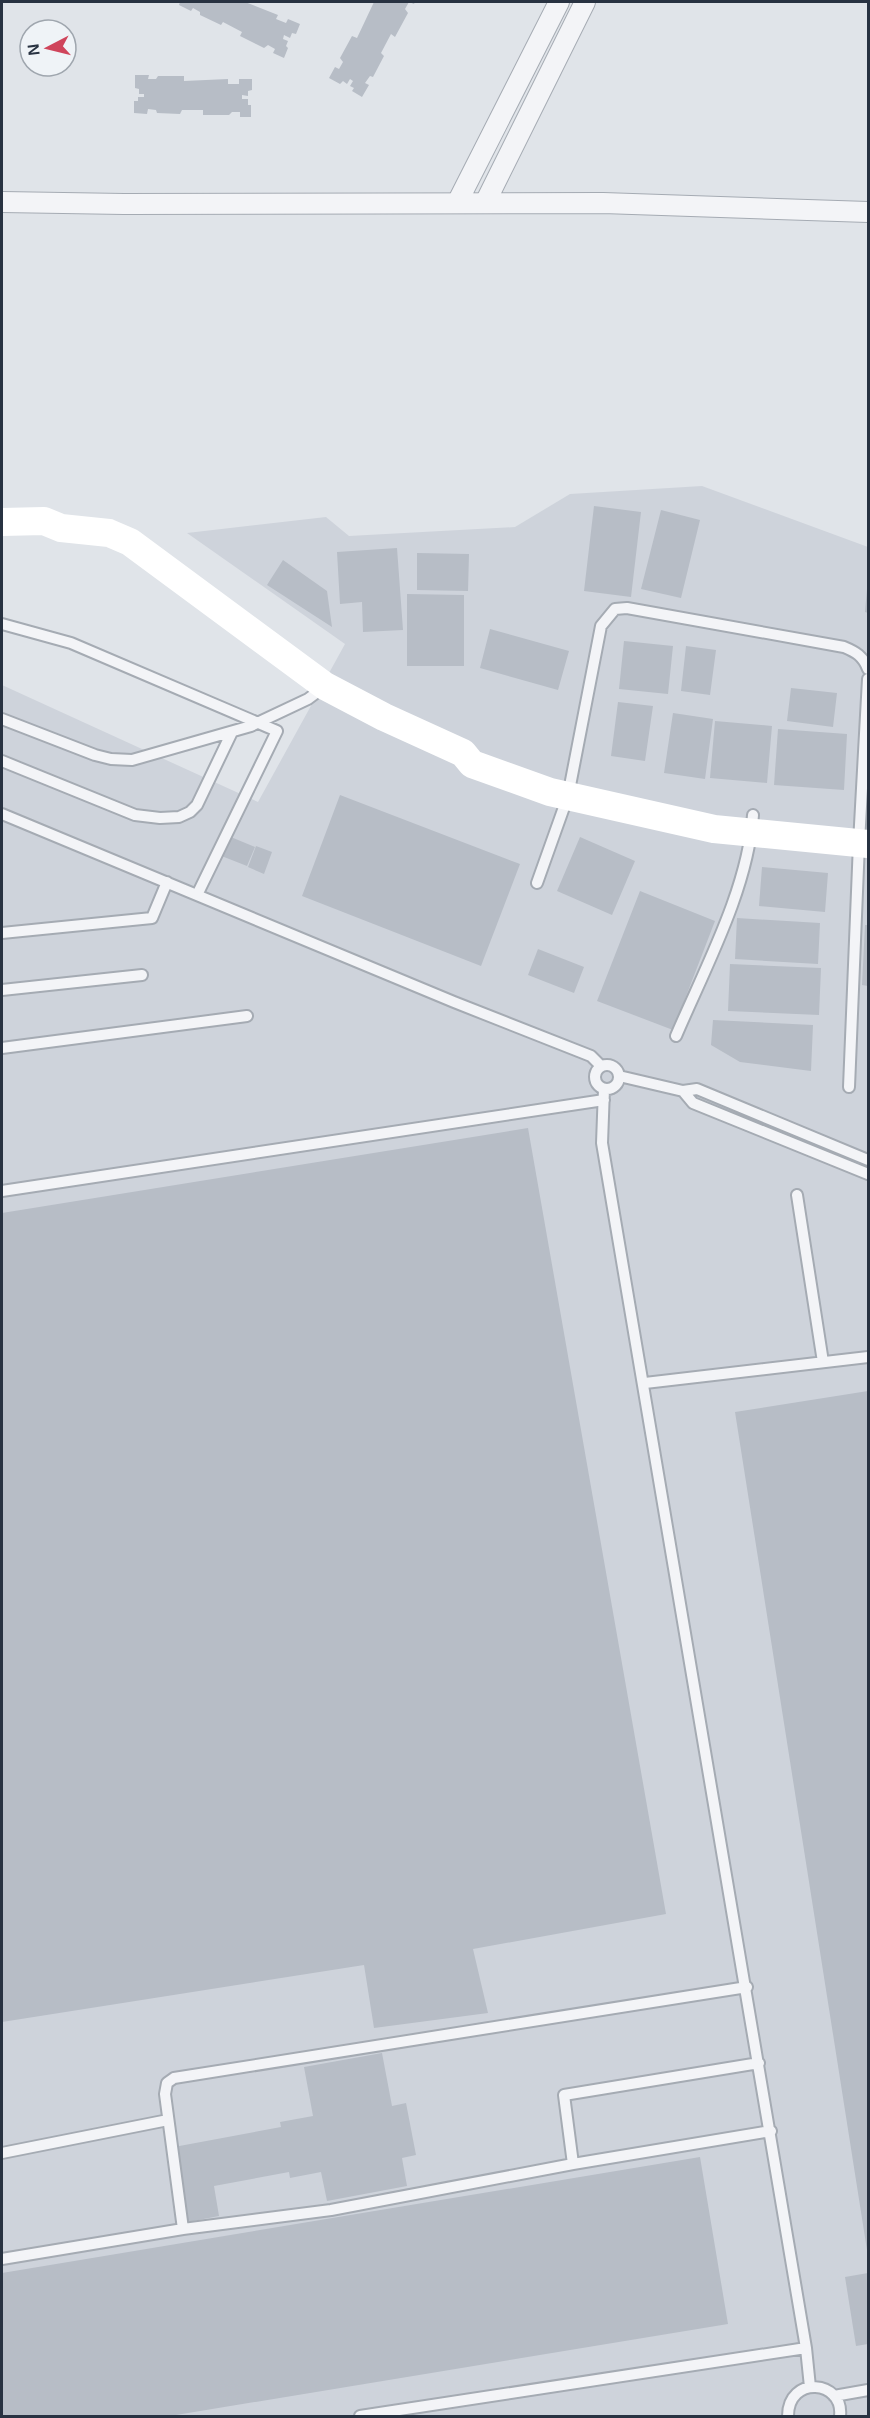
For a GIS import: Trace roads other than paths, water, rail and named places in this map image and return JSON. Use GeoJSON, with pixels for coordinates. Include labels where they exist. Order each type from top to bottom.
{"type":"FeatureCollection","features":[{"type":"Feature","properties":{"kind":"street"},"geometry":{"type":"LineString","coordinates":[[457,203],[559,2]]}},
{"type":"Feature","properties":{"kind":"street"},"geometry":{"type":"LineString","coordinates":[[485,203],[585,2]]}},
{"type":"Feature","properties":{"kind":"street"},"geometry":{"type":"LineString","coordinates":[[2,202],[124,204],[603,202],[868,212]]}},
{"type":"Feature","properties":{"kind":"street"},"geometry":{"type":"LineString","coordinates":[[2,522],[44,521],[61,528],[109,533],[130,542],[325,686],[384,717],[463,753],[472,764],[570,788],[714,829],[752,824],[864,835]]}},
{"type":"Feature","properties":{"kind":"street"},"geometry":{"type":"LineString","coordinates":[[2,541],[46,539],[61,528]]}},
{"type":"Feature","properties":{"kind":"lane"},"geometry":{"type":"LineString","coordinates":[[537,884],[570,788],[601,626],[615,609],[627,608],[844,646],[858,653],[865,660],[868,669]]}},
{"type":"Feature","properties":{"kind":"lane"},"geometry":{"type":"LineString","coordinates":[[2,624],[71,643],[277,731],[196,895]]}},
{"type":"Feature","properties":{"kind":"lane"},"geometry":{"type":"LineString","coordinates":[[849,1087],[864,835],[868,679]]}},
{"type":"Feature","properties":{"kind":"lane"},"geometry":{"type":"LineString","coordinates":[[2,719],[111,759],[132,760],[232,732],[259,722],[308,699],[325,686]]}},
{"type":"Feature","properties":{"kind":"lane"},"geometry":{"type":"LineString","coordinates":[[2,761],[135,815],[160,818],[178,817],[190,812],[197,805],[232,732]]}},
{"type":"Feature","properties":{"kind":"lane"},"geometry":{"type":"LineString","coordinates":[[2,813],[196,895],[591,1056],[601,1066],[613,1066],[619,1076],[683,1091],[697,1089],[868,1160]]}},
{"type":"Feature","properties":{"kind":"lane"},"geometry":{"type":"LineString","coordinates":[[676,1036],[730,907],[742,873],[752,824]]}},
{"type":"Feature","properties":{"kind":"lane"},"geometry":{"type":"LineString","coordinates":[[2,933],[152,918],[167,882]]}},
{"type":"Feature","properties":{"kind":"lane"},"geometry":{"type":"LineString","coordinates":[[2,990],[142,975]]}},
{"type":"Feature","properties":{"kind":"lane"},"geometry":{"type":"LineString","coordinates":[[2,1048],[247,1016]]}},
{"type":"Feature","properties":{"kind":"lane"},"geometry":{"type":"LineString","coordinates":[[601,1066],[596,1071],[595,1079],[604,1094],[602,1143],[747,1987],[806,2348],[810,2387]]}},
{"type":"Feature","properties":{"kind":"lane"},"geometry":{"type":"LineString","coordinates":[[2,1191],[604,1094],[614,1087],[619,1076]]}},
{"type":"Feature","properties":{"kind":"lane"},"geometry":{"type":"LineString","coordinates":[[683,1091],[693,1103],[868,1174]]}},
{"type":"Feature","properties":{"kind":"lane"},"geometry":{"type":"LineString","coordinates":[[797,1195],[823,1362]]}},
{"type":"Feature","properties":{"kind":"lane"},"geometry":{"type":"LineString","coordinates":[[645,1383],[868,1357]]}},
{"type":"Feature","properties":{"kind":"lane"},"geometry":{"type":"LineString","coordinates":[[183,2229],[165,2094],[167,2083],[174,2078],[747,1987]]}},
{"type":"Feature","properties":{"kind":"lane"},"geometry":{"type":"LineString","coordinates":[[573,2164],[564,2095],[759,2063]]}},
{"type":"Feature","properties":{"kind":"lane"},"geometry":{"type":"LineString","coordinates":[[2,2153],[168,2120]]}},
{"type":"Feature","properties":{"kind":"lane"},"geometry":{"type":"LineString","coordinates":[[2,2259],[183,2229],[331,2210],[573,2164],[771,2131]]}},
{"type":"Feature","properties":{"kind":"lane"},"geometry":{"type":"LineString","coordinates":[[360,2416],[806,2348]]}},
{"type":"Feature","properties":{"kind":"lane"},"geometry":{"type":"LineString","coordinates":[[788,2416],[788,2408],[796,2394],[810,2387],[819,2387],[834,2396],[838,2403],[840,2416]]}},
{"type":"Feature","properties":{"kind":"lane"},"geometry":{"type":"LineString","coordinates":[[834,2396],[868,2390]]}}]}
